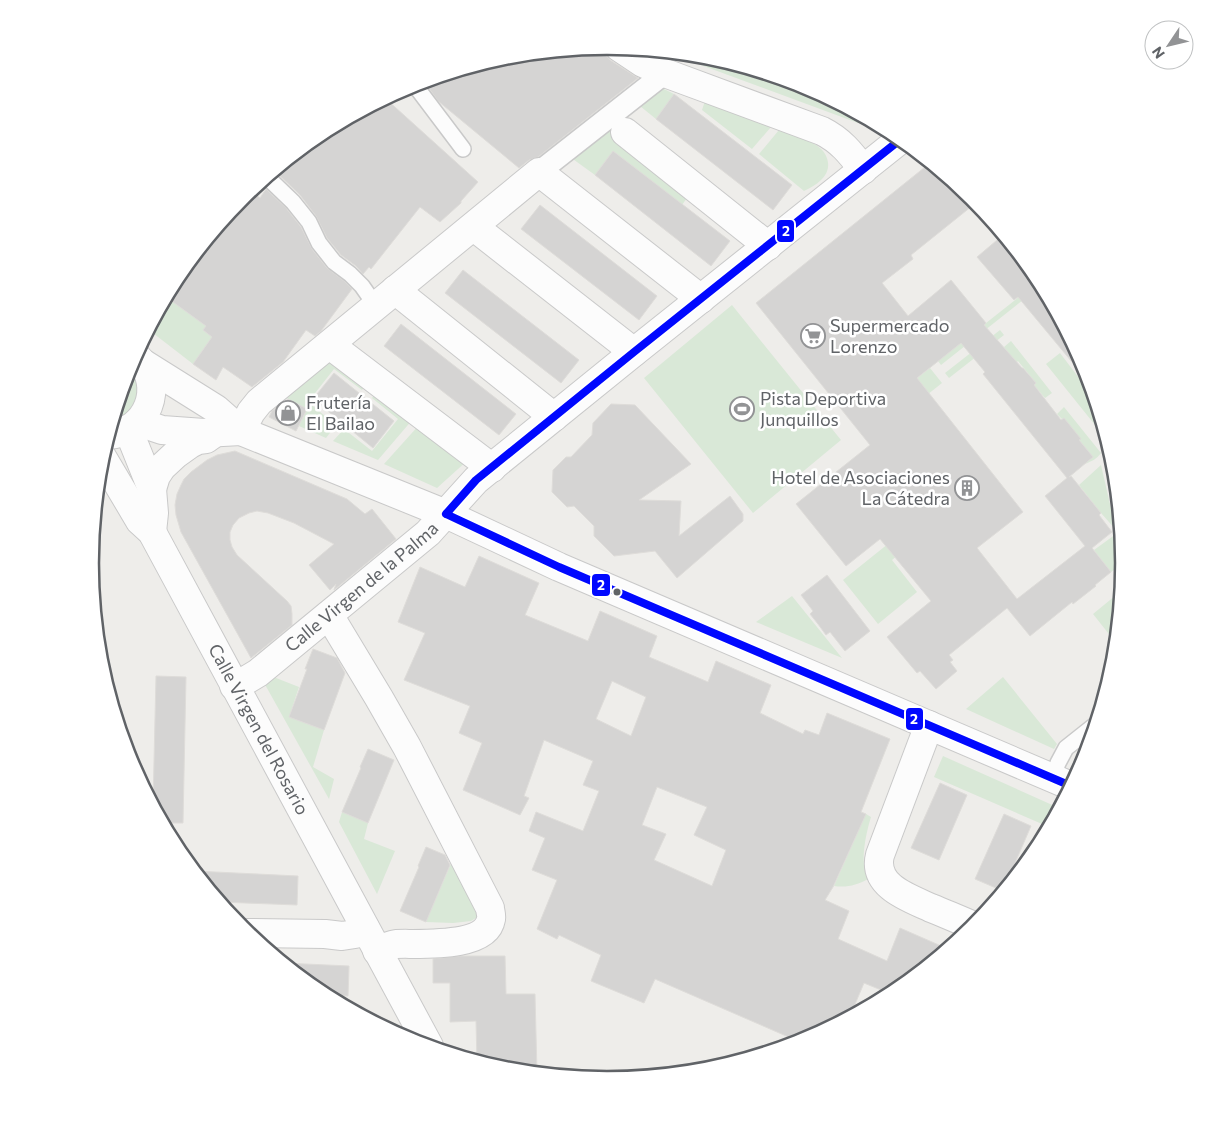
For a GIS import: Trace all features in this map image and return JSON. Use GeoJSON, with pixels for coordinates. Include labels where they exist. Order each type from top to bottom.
{"type":"FeatureCollection","features":[{"type":"Feature","properties":{"kind":"street"},"geometry":{"type":"LineString","coordinates":[[632,56],[665,73],[827,133],[841,142],[863,170]]}},
{"type":"Feature","properties":{"kind":"street"},"geometry":{"type":"LineString","coordinates":[[152,489],[156,476],[176,454],[198,440],[228,432],[251,412],[259,402],[539,172],[616,125],[665,73]]}},
{"type":"Feature","properties":{"kind":"street"},"geometry":{"type":"LineString","coordinates":[[616,125],[768,246]]}},
{"type":"Feature","properties":{"kind":"street","name":"Calle Virgen de la Palma"},"geometry":{"type":"LineString","coordinates":[[234,686],[258,673],[329,616],[437,525],[476,480],[894,145]]}},
{"type":"Feature","properties":{"kind":"street"},"geometry":{"type":"LineString","coordinates":[[539,172],[701,299]]}},
{"type":"Feature","properties":{"kind":"street"},"geometry":{"type":"LineString","coordinates":[[474,226],[634,352]]}},
{"type":"Feature","properties":{"kind":"street"},"geometry":{"type":"LineString","coordinates":[[386,298],[554,417]]}},
{"type":"Feature","properties":{"kind":"street"},"geometry":{"type":"LineString","coordinates":[[330,345],[492,468]]}},
{"type":"Feature","properties":{"kind":"street"},"geometry":{"type":"LineString","coordinates":[[141,361],[216,409],[228,432]]}},
{"type":"Feature","properties":{"kind":"street"},"geometry":{"type":"LineString","coordinates":[[125,429],[146,412],[150,399],[151,386],[148,373],[141,363]]}},
{"type":"Feature","properties":{"kind":"street"},"geometry":{"type":"LineString","coordinates":[[125,429],[204,433],[228,432],[446,514],[559,567],[1062,782]]}},
{"type":"Feature","properties":{"kind":"street"},"geometry":{"type":"LineString","coordinates":[[125,429],[152,489],[154,513],[152,532]]}},
{"type":"Feature","properties":{"kind":"street","name":"Calle Virgen del Rosario"},"geometry":{"type":"LineString","coordinates":[[108,468],[140,521],[152,532],[424,1036]]}},
{"type":"Feature","properties":{"kind":"street"},"geometry":{"type":"LineString","coordinates":[[260,933],[342,936],[355,934],[371,940],[393,944],[446,944],[478,935],[486,929],[491,919],[490,908],[412,756],[329,616]]}},
{"type":"Feature","properties":{"kind":"street"},"geometry":{"type":"LineString","coordinates":[[929,725],[880,855],[880,873],[892,888],[907,898],[966,922]]}},
{"type":"Feature","properties":{"kind":"lane"},"geometry":{"type":"LineString","coordinates":[[420,91],[464,149]]}},
{"type":"Feature","properties":{"kind":"lane"},"geometry":{"type":"LineString","coordinates":[[272,181],[294,202],[334,262],[362,286],[386,298]]}},
{"type":"Feature","properties":{"kind":"lane"},"geometry":{"type":"LineString","coordinates":[[1062,782],[1058,763],[1066,748],[1085,733]]}},
{"type":"Feature","properties":{"kind":"green space"},"geometry":{"type":"Polygon","coordinates":[[[696,63],[738,72],[770,82],[832,107],[861,123],[696,63]]]}},
{"type":"Feature","properties":{"kind":"green space"},"geometry":{"type":"Polygon","coordinates":[[[656,85],[674,94],[656,119],[635,102],[656,85]]]}},
{"type":"Feature","properties":{"kind":"green space"},"geometry":{"type":"Polygon","coordinates":[[[705,101],[771,127],[752,149],[702,110],[705,101]]]}},
{"type":"Feature","properties":{"kind":"green space"},"geometry":{"type":"Polygon","coordinates":[[[605,128],[689,195],[682,205],[613,151],[595,175],[570,157],[605,128]]]}},
{"type":"Feature","properties":{"kind":"green space"},"geometry":{"type":"Polygon","coordinates":[[[779,130],[803,138],[820,148],[828,161],[825,176],[804,191],[759,154],[779,130]]]}},
{"type":"Feature","properties":{"kind":"green space"},"geometry":{"type":"Polygon","coordinates":[[[1032,286],[1035,290],[941,365],[938,361],[1032,286]]]}},
{"type":"Feature","properties":{"kind":"green space"},"geometry":{"type":"Polygon","coordinates":[[[172,301],[206,326],[203,330],[212,337],[193,364],[153,333],[172,301]]]}},
{"type":"Feature","properties":{"kind":"green space","name":"Pista Deportiva Junquillos"},"geometry":{"type":"Polygon","coordinates":[[[732,305],[841,440],[753,513],[644,378],[732,305]]]}},
{"type":"Feature","properties":{"kind":"green space"},"geometry":{"type":"Polygon","coordinates":[[[1000,330],[1004,335],[949,378],[945,373],[1000,330]]]}},
{"type":"Feature","properties":{"kind":"green space"},"geometry":{"type":"Polygon","coordinates":[[[1011,341],[1052,393],[1045,398],[1034,385],[1036,383],[1018,361],[1016,363],[1004,347],[1011,341]]]}},
{"type":"Feature","properties":{"kind":"green space"},"geometry":{"type":"Polygon","coordinates":[[[329,353],[368,382],[362,390],[334,369],[308,402],[336,425],[326,438],[299,426],[307,409],[281,395],[329,353]]]}},
{"type":"Feature","properties":{"kind":"green space"},"geometry":{"type":"Polygon","coordinates":[[[1060,353],[1080,379],[1095,425],[1046,364],[1060,353]]]}},
{"type":"Feature","properties":{"kind":"green space"},"geometry":{"type":"Polygon","coordinates":[[[930,368],[942,383],[868,442],[870,416],[930,368]]]}},
{"type":"Feature","properties":{"kind":"green space"},"geometry":{"type":"Polygon","coordinates":[[[135,378],[138,386],[138,397],[128,415],[120,418],[135,378]]]}},
{"type":"Feature","properties":{"kind":"green space"},"geometry":{"type":"Polygon","coordinates":[[[377,390],[413,419],[378,460],[333,441],[344,429],[372,451],[398,419],[372,398],[377,390]]]}},
{"type":"Feature","properties":{"kind":"green space"},"geometry":{"type":"Polygon","coordinates":[[[1064,407],[1101,453],[1092,461],[1085,464],[1093,457],[1064,418],[1062,419],[1057,414],[1064,407]]]}},
{"type":"Feature","properties":{"kind":"green space"},"geometry":{"type":"Polygon","coordinates":[[[420,424],[468,460],[437,488],[384,464],[420,424]]]}},
{"type":"Feature","properties":{"kind":"green space"},"geometry":{"type":"Polygon","coordinates":[[[1101,465],[1114,527],[1101,513],[1079,485],[1101,465]]]}},
{"type":"Feature","properties":{"kind":"green space"},"geometry":{"type":"Polygon","coordinates":[[[929,511],[937,523],[892,560],[917,592],[878,624],[843,580],[929,511]]]}},
{"type":"Feature","properties":{"kind":"green space"},"geometry":{"type":"Polygon","coordinates":[[[1114,535],[1115,569],[1111,572],[1094,550],[1114,535]]]}},
{"type":"Feature","properties":{"kind":"green space"},"geometry":{"type":"Polygon","coordinates":[[[792,596],[842,658],[756,622],[792,596]]]}},
{"type":"Feature","properties":{"kind":"green space"},"geometry":{"type":"Polygon","coordinates":[[[1114,597],[1110,635],[1093,614],[1114,597]]]}},
{"type":"Feature","properties":{"kind":"green space"},"geometry":{"type":"Polygon","coordinates":[[[271,676],[299,687],[289,717],[324,730],[313,767],[334,779],[329,799],[263,681],[271,676]]]}},
{"type":"Feature","properties":{"kind":"green space"},"geometry":{"type":"Polygon","coordinates":[[[1003,677],[1057,744],[1054,749],[966,709],[1003,677]]]}},
{"type":"Feature","properties":{"kind":"green space"},"geometry":{"type":"Polygon","coordinates":[[[943,756],[1053,805],[1042,824],[934,777],[943,756]]]}},
{"type":"Feature","properties":{"kind":"green space"},"geometry":{"type":"Polygon","coordinates":[[[342,812],[368,823],[364,839],[395,851],[377,894],[339,822],[342,812]]]}},
{"type":"Feature","properties":{"kind":"green space"},"geometry":{"type":"Polygon","coordinates":[[[866,814],[871,817],[865,840],[864,857],[865,873],[868,879],[852,886],[834,886],[866,814]]]}},
{"type":"Feature","properties":{"kind":"green space"},"geometry":{"type":"Polygon","coordinates":[[[453,859],[479,916],[471,921],[453,923],[426,922],[453,859]]]}},
{"type":"Feature","properties":{"kind":"building"},"geometry":{"type":"Polygon","coordinates":[[[606,55],[610,60],[638,78],[538,157],[529,160],[519,168],[438,101],[429,88],[476,72],[541,59],[606,55]]]}},
{"type":"Feature","properties":{"kind":"building"},"geometry":{"type":"Polygon","coordinates":[[[674,94],[792,185],[773,210],[656,119],[674,94]]]}},
{"type":"Feature","properties":{"kind":"building"},"geometry":{"type":"Polygon","coordinates":[[[391,103],[478,182],[461,203],[440,222],[420,207],[371,269],[369,267],[363,274],[341,255],[327,238],[316,216],[300,195],[279,175],[325,141],[353,123],[391,103]]]}},
{"type":"Feature","properties":{"kind":"building"},"geometry":{"type":"Polygon","coordinates":[[[613,151],[730,241],[711,266],[595,175],[613,151]]]}},
{"type":"Feature","properties":{"kind":"building"},"geometry":{"type":"Polygon","coordinates":[[[925,167],[970,208],[911,255],[913,259],[882,283],[908,316],[951,280],[986,323],[984,325],[1036,383],[1034,385],[1061,420],[1064,418],[1081,439],[1079,440],[1093,457],[1069,477],[1071,476],[1101,513],[1099,515],[1112,532],[1092,548],[1111,572],[1096,586],[1073,604],[1072,602],[1030,636],[1007,608],[949,655],[953,660],[950,662],[957,671],[936,689],[920,671],[917,673],[887,637],[931,601],[880,539],[846,566],[796,504],[870,445],[756,303],[925,167]],[[961,343],[917,378],[1023,512],[977,548],[1017,599],[1085,546],[1045,496],[1067,478],[983,374],[985,372],[961,343]]]}},
{"type":"Feature","properties":{"kind":"building"},"geometry":{"type":"Polygon","coordinates":[[[266,189],[286,208],[301,227],[312,249],[327,268],[352,289],[321,331],[315,336],[306,330],[283,362],[252,387],[223,367],[216,380],[193,364],[212,337],[203,330],[206,326],[172,301],[204,254],[225,228],[257,196],[260,198],[266,189]]]}},
{"type":"Feature","properties":{"kind":"building"},"geometry":{"type":"Polygon","coordinates":[[[540,205],[657,296],[639,320],[521,229],[540,205]]]}},
{"type":"Feature","properties":{"kind":"building"},"geometry":{"type":"Polygon","coordinates":[[[998,239],[1047,309],[1063,338],[1073,361],[1018,297],[1014,300],[977,257],[998,239]]]}},
{"type":"Feature","properties":{"kind":"building"},"geometry":{"type":"Polygon","coordinates":[[[463,270],[579,360],[561,383],[445,293],[463,270]]]}},
{"type":"Feature","properties":{"kind":"building"},"geometry":{"type":"Polygon","coordinates":[[[401,324],[516,414],[499,435],[384,346],[401,324]]]}},
{"type":"Feature","properties":{"kind":"building"},"geometry":{"type":"Polygon","coordinates":[[[334,373],[394,421],[373,448],[313,399],[334,373]]]}},
{"type":"Feature","properties":{"kind":"building","name":"Frutería El Bailao"},"geometry":{"type":"Polygon","coordinates":[[[288,399],[307,409],[296,431],[269,417],[272,411],[288,399]]]}},
{"type":"Feature","properties":{"kind":"building"},"geometry":{"type":"Polygon","coordinates":[[[611,404],[635,405],[691,464],[639,500],[681,501],[679,536],[730,496],[743,514],[743,521],[677,578],[655,551],[614,556],[594,536],[594,526],[574,506],[567,507],[552,492],[553,470],[566,457],[571,457],[592,435],[593,423],[611,404]]]}},
{"type":"Feature","properties":{"kind":"building"},"geometry":{"type":"Polygon","coordinates":[[[235,451],[347,499],[365,514],[372,509],[396,539],[334,590],[336,584],[330,590],[309,565],[334,544],[294,523],[268,513],[257,511],[239,518],[230,532],[232,547],[237,555],[287,601],[291,606],[292,614],[292,625],[251,658],[181,532],[175,505],[181,485],[191,472],[217,455],[235,451]]]}},
{"type":"Feature","properties":{"kind":"building"},"geometry":{"type":"Polygon","coordinates":[[[479,556],[539,583],[525,615],[588,641],[600,611],[657,636],[649,657],[708,682],[716,661],[771,685],[760,713],[803,734],[805,730],[819,735],[827,713],[890,739],[861,812],[866,814],[833,887],[825,900],[849,911],[838,939],[887,961],[900,928],[941,946],[881,990],[864,983],[854,1007],[832,1019],[788,1037],[655,979],[644,1003],[591,981],[601,955],[559,935],[557,939],[537,929],[557,880],[532,870],[545,838],[529,831],[536,812],[583,831],[599,791],[583,785],[593,761],[544,740],[524,796],[529,798],[520,815],[463,790],[482,743],[459,733],[470,706],[404,680],[425,633],[398,622],[420,567],[465,587],[479,556]],[[612,681],[596,719],[631,736],[646,697],[612,681]],[[657,787],[642,825],[666,834],[654,860],[712,886],[726,850],[694,835],[707,807],[657,787]]]}},
{"type":"Feature","properties":{"kind":"building"},"geometry":{"type":"Polygon","coordinates":[[[827,575],[870,631],[845,651],[830,632],[826,635],[810,614],[813,611],[801,595],[827,575]]]}},
{"type":"Feature","properties":{"kind":"building"},"geometry":{"type":"Polygon","coordinates":[[[313,649],[337,658],[345,673],[324,730],[289,717],[313,649]]]}},
{"type":"Feature","properties":{"kind":"building"},"geometry":{"type":"Polygon","coordinates":[[[156,676],[186,677],[183,823],[171,823],[153,792],[156,676]]]}},
{"type":"Feature","properties":{"kind":"building"},"geometry":{"type":"Polygon","coordinates":[[[368,749],[394,760],[368,823],[342,812],[368,749]]]}},
{"type":"Feature","properties":{"kind":"building"},"geometry":{"type":"Polygon","coordinates":[[[940,783],[967,795],[939,860],[911,848],[940,783]]]}},
{"type":"Feature","properties":{"kind":"building"},"geometry":{"type":"Polygon","coordinates":[[[1004,814],[1031,826],[1013,868],[997,888],[975,879],[1004,814]]]}},
{"type":"Feature","properties":{"kind":"building"},"geometry":{"type":"Polygon","coordinates":[[[426,847],[445,855],[450,865],[426,922],[400,911],[426,847]]]}},
{"type":"Feature","properties":{"kind":"building"},"geometry":{"type":"Polygon","coordinates":[[[204,871],[298,876],[297,905],[229,902],[204,871]]]}},
{"type":"Feature","properties":{"kind":"building"},"geometry":{"type":"Polygon","coordinates":[[[460,956],[505,956],[506,994],[535,994],[537,1066],[477,1054],[476,1021],[450,1022],[450,983],[433,983],[433,959],[460,956]]]}},
{"type":"Feature","properties":{"kind":"building"},"geometry":{"type":"Polygon","coordinates":[[[295,964],[349,966],[348,996],[342,996],[295,964]]]}},
{"type":"Feature","properties":{"kind":"transit line","name":"2"},"geometry":{"type":"LineString","coordinates":[[446,514],[476,480],[894,145]]}},
{"type":"Feature","properties":{"kind":"transit line","name":"2"},"geometry":{"type":"LineString","coordinates":[[446,514],[559,567],[1065,783]]}},
{"type":"Feature","properties":{"kind":"place","name":"Supermercado Lorenzo"},"geometry":{"type":"Point","coordinates":[813,336]}},
{"type":"Feature","properties":{"kind":"place","name":"Pista Deportiva Junquillos"},"geometry":{"type":"Point","coordinates":[742,409]}},
{"type":"Feature","properties":{"kind":"place","name":"Frutería El Bailao"},"geometry":{"type":"Point","coordinates":[288,413]}},
{"type":"Feature","properties":{"kind":"place","name":"Hotel de Asociaciones La Cátedra"},"geometry":{"type":"Point","coordinates":[967,488]}}]}
